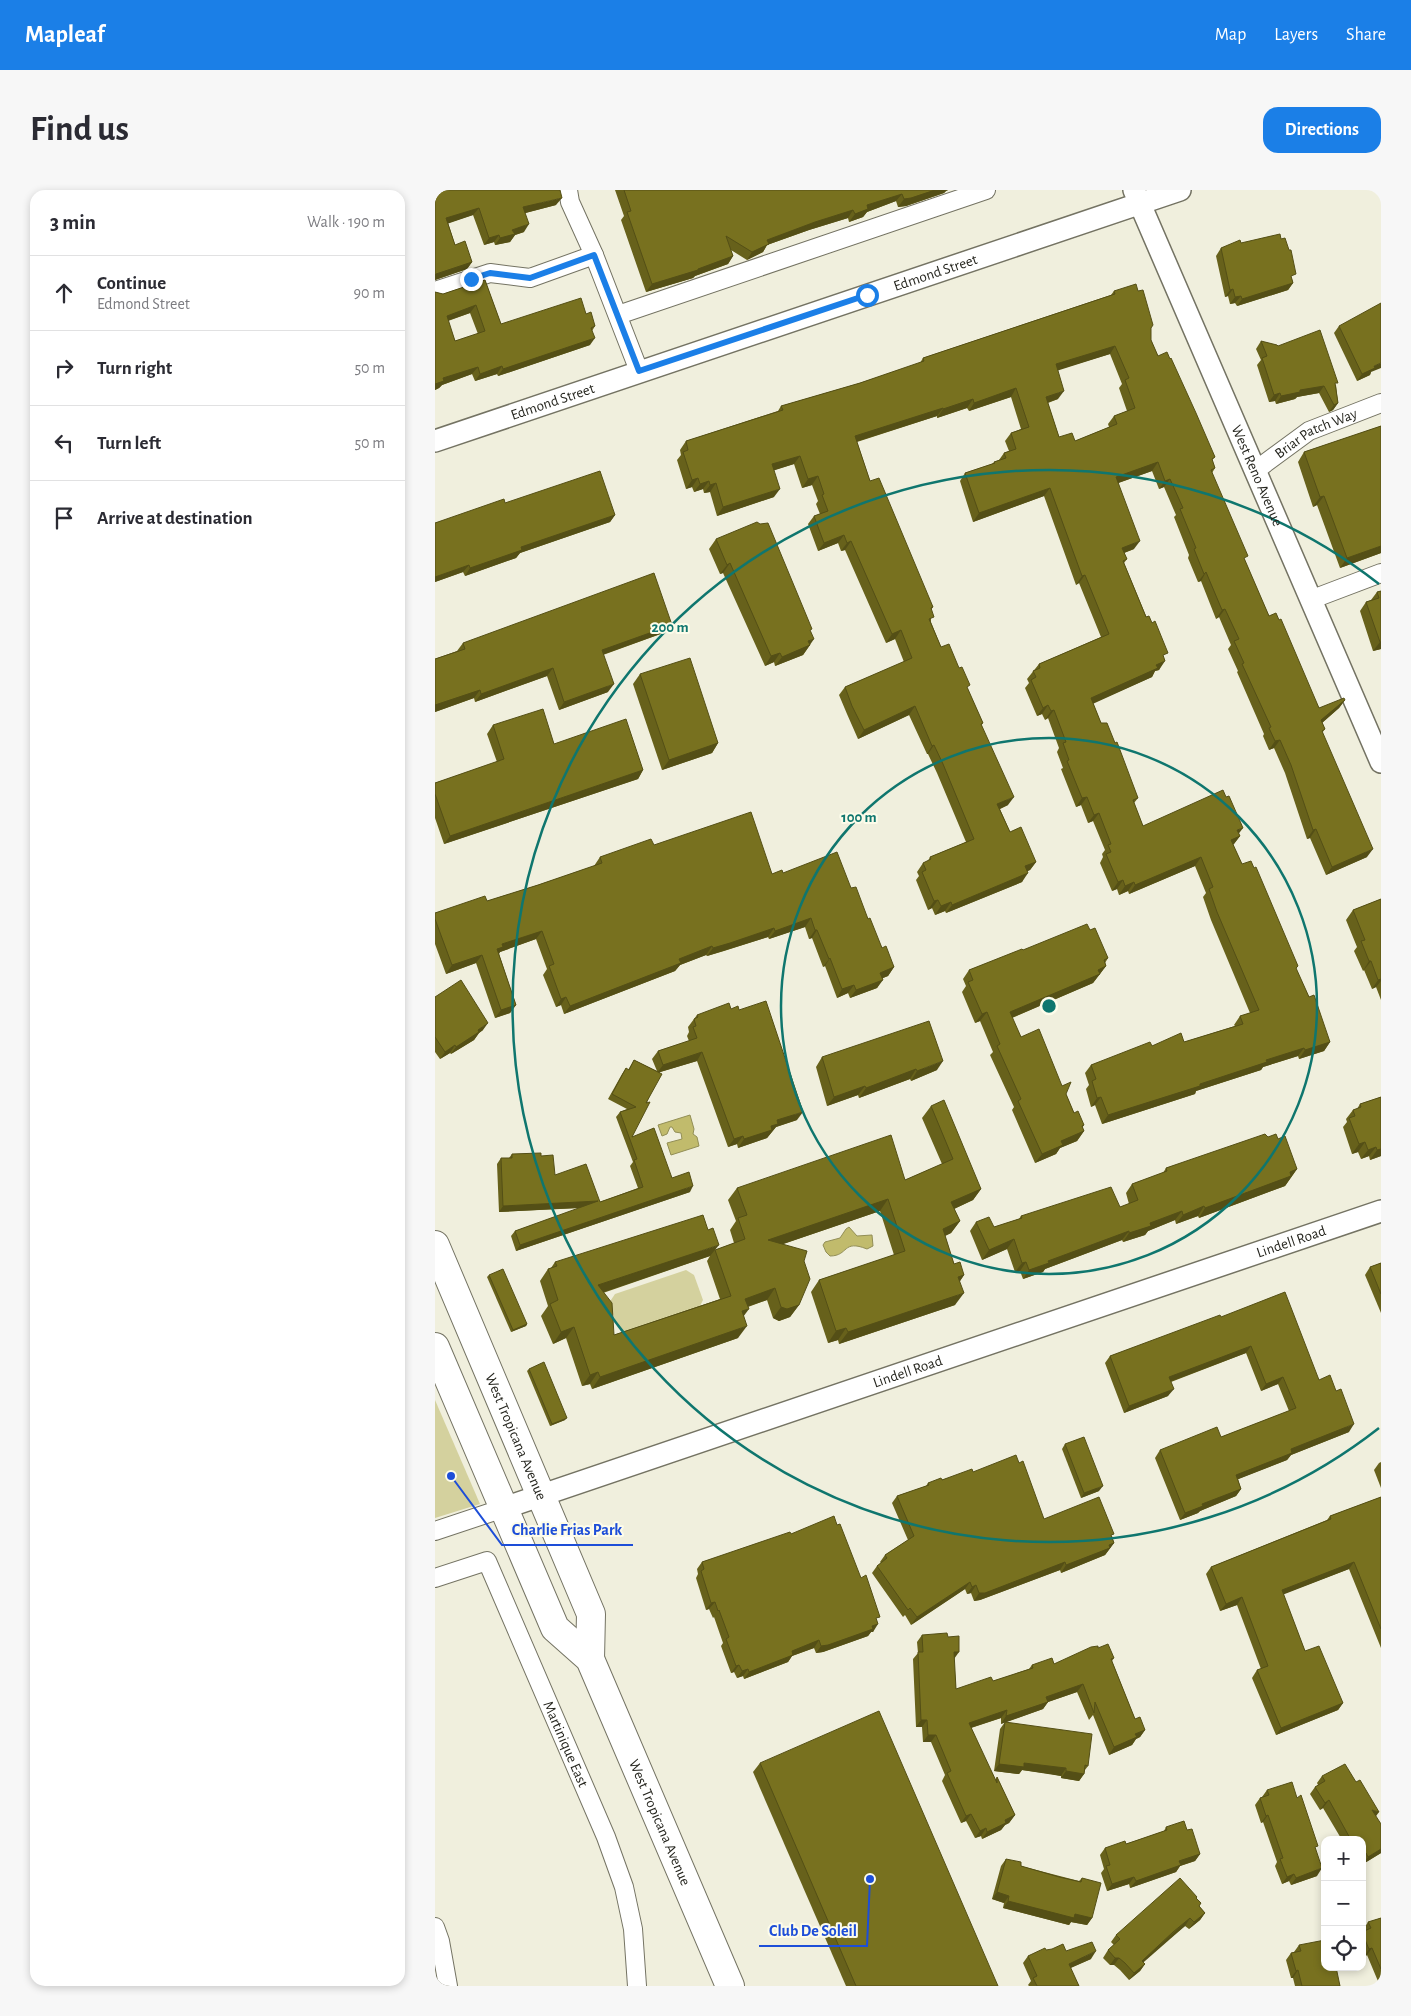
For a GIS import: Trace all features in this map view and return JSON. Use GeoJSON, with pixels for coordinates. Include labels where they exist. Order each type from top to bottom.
{"type":"FeatureCollection","features":[{"type":"Feature","properties":{"kind":"main road","name":"West Tropicana Avenue"},"geometry":{"type":"LineString","coordinates":[[435,1245],[591,1614],[589,1659]]}},
{"type":"Feature","properties":{"kind":"main road","name":"West Tropicana Avenue"},"geometry":{"type":"LineString","coordinates":[[435,1347],[555,1628],[589,1659],[729,1986]]}},
{"type":"Feature","properties":{"kind":"street"},"geometry":{"type":"LineString","coordinates":[[568,190],[570,202],[594,255],[639,371]]}},
{"type":"Feature","properties":{"kind":"street"},"geometry":{"type":"LineString","coordinates":[[618,315],[986,190]]}},
{"type":"Feature","properties":{"kind":"street","name":"Edmond Street"},"geometry":{"type":"LineString","coordinates":[[435,440],[639,371],[1137,197],[1180,190]]}},
{"type":"Feature","properties":{"kind":"street","name":"West Reno Avenue"},"geometry":{"type":"LineString","coordinates":[[1137,197],[1381,762]]}},
{"type":"Feature","properties":{"kind":"street"},"geometry":{"type":"LineString","coordinates":[[435,291],[490,273],[530,278],[594,255]]}},
{"type":"Feature","properties":{"kind":"street","name":"Briar Patch Way"},"geometry":{"type":"LineString","coordinates":[[1256,470],[1309,431],[1381,403]]}},
{"type":"Feature","properties":{"kind":"street"},"geometry":{"type":"LineString","coordinates":[[1310,600],[1381,573]]}},
{"type":"Feature","properties":{"kind":"street","name":"Lindell Road"},"geometry":{"type":"LineString","coordinates":[[435,1531],[1381,1211]]}},
{"type":"Feature","properties":{"kind":"street","name":"Martinique East"},"geometry":{"type":"LineString","coordinates":[[435,1578],[487,1560],[606,1837],[624,1887],[633,1929],[637,1986]]}},
{"type":"Feature","properties":{"kind":"street"},"geometry":{"type":"LineString","coordinates":[[435,1927],[440,1941],[448,1986]]}},
{"type":"Feature","properties":{"kind":"shaded area"},"geometry":{"type":"Polygon","coordinates":[[[690,1115],[694,1129],[693,1134],[697,1137],[699,1146],[671,1155],[667,1143],[682,1139],[681,1133],[675,1132],[670,1127],[667,1134],[662,1136],[658,1125],[690,1115]]]}},
{"type":"Feature","properties":{"kind":"shaded area"},"geometry":{"type":"Polygon","coordinates":[[[849,1227],[857,1236],[872,1235],[873,1246],[867,1249],[853,1246],[840,1254],[830,1256],[823,1245],[825,1242],[840,1238],[849,1227]]]}},
{"type":"Feature","properties":{"kind":"shaded area"},"geometry":{"type":"Polygon","coordinates":[[[686,1270],[694,1275],[703,1300],[699,1308],[628,1333],[618,1328],[609,1303],[615,1294],[686,1270]]]}},
{"type":"Feature","properties":{"kind":"shaded area"},"geometry":{"type":"Polygon","coordinates":[[[435,1400],[480,1504],[435,1518],[435,1400]]]}},
{"type":"Feature","properties":{"kind":"building"},"geometry":{"type":"Polygon","coordinates":[[[435,190],[560,190],[562,198],[523,207],[529,224],[512,230],[515,234],[500,238],[499,235],[489,238],[479,208],[446,218],[455,245],[465,241],[472,262],[435,275],[435,190]]]}},
{"type":"Feature","properties":{"kind":"building"},"geometry":{"type":"Polygon","coordinates":[[[624,190],[935,190],[904,199],[902,194],[867,205],[868,209],[855,214],[853,210],[815,222],[767,240],[769,244],[752,252],[726,236],[733,256],[698,270],[652,284],[627,212],[631,211],[624,190]]]}},
{"type":"Feature","properties":{"kind":"building"},"geometry":{"type":"Polygon","coordinates":[[[1280,234],[1281,239],[1285,238],[1289,250],[1291,250],[1296,274],[1291,276],[1293,283],[1242,299],[1241,296],[1235,297],[1233,289],[1230,290],[1221,248],[1240,240],[1241,243],[1280,234]]]}},
{"type":"Feature","properties":{"kind":"building"},"geometry":{"type":"Polygon","coordinates":[[[485,280],[501,324],[581,298],[586,314],[591,312],[595,326],[591,328],[595,338],[503,369],[502,366],[480,374],[478,367],[443,378],[444,381],[435,384],[435,292],[443,294],[485,280]],[[476,305],[447,316],[455,341],[485,331],[476,305]]]}},
{"type":"Feature","properties":{"kind":"building"},"geometry":{"type":"Polygon","coordinates":[[[1136,284],[1138,291],[1143,290],[1153,325],[1151,328],[1151,340],[1158,356],[1167,352],[1171,358],[1215,457],[1212,459],[1215,468],[1211,470],[1248,556],[1244,558],[1269,616],[1276,613],[1279,620],[1281,619],[1319,708],[1344,698],[1345,700],[1321,720],[1325,729],[1322,731],[1373,849],[1332,867],[1316,829],[1313,830],[1291,765],[1280,740],[1275,741],[1269,728],[1271,727],[1242,664],[1244,663],[1234,641],[1239,639],[1225,609],[1222,610],[1206,572],[1204,574],[1194,549],[1196,548],[1180,509],[1183,508],[1170,479],[1165,481],[1158,462],[1116,477],[1140,541],[1122,548],[1127,559],[1123,561],[1146,617],[1149,616],[1152,623],[1155,621],[1168,653],[1163,655],[1165,661],[1156,665],[1158,668],[1091,698],[1101,723],[1107,723],[1115,743],[1117,742],[1138,798],[1133,800],[1143,826],[1223,790],[1226,797],[1229,796],[1243,828],[1237,830],[1240,836],[1231,840],[1242,864],[1251,861],[1254,868],[1256,867],[1298,966],[1296,968],[1309,997],[1314,995],[1330,1042],[1266,1060],[1267,1062],[1200,1084],[1200,1086],[1108,1115],[1101,1097],[1097,1098],[1092,1081],[1096,1079],[1091,1065],[1150,1042],[1152,1046],[1181,1033],[1184,1042],[1243,1024],[1240,1016],[1259,1010],[1217,912],[1209,889],[1213,887],[1201,857],[1135,885],[1134,882],[1125,886],[1123,880],[1118,882],[1106,854],[1111,852],[1108,845],[1111,844],[1099,813],[1094,815],[1087,797],[1082,798],[1067,761],[1069,760],[1063,743],[1066,742],[1054,710],[1051,711],[1048,705],[1043,708],[1031,680],[1036,677],[1033,671],[1040,668],[1039,664],[1109,634],[1085,575],[1082,576],[1050,488],[979,513],[965,473],[1006,458],[1004,453],[1016,449],[1011,433],[1029,427],[1016,388],[974,403],[973,399],[855,436],[870,481],[879,478],[933,607],[931,608],[934,617],[929,619],[941,647],[949,644],[959,668],[962,667],[970,685],[967,687],[983,723],[981,724],[1014,797],[997,804],[1010,832],[1021,827],[1036,862],[1025,866],[1028,873],[952,905],[951,902],[941,906],[938,900],[934,901],[922,872],[926,870],[923,863],[931,859],[930,857],[974,839],[943,764],[934,745],[932,746],[915,706],[864,730],[852,706],[845,687],[912,658],[901,630],[892,634],[851,541],[847,543],[844,535],[824,543],[814,516],[828,511],[818,476],[808,479],[800,456],[772,464],[780,489],[723,507],[716,483],[710,485],[709,481],[700,484],[698,478],[692,480],[683,452],[688,450],[686,441],[783,410],[781,406],[860,383],[924,361],[923,358],[1115,294],[1114,291],[1136,284]],[[1115,346],[1056,364],[1064,391],[1046,397],[1059,437],[1072,433],[1075,441],[1117,424],[1114,416],[1135,408],[1125,380],[1129,378],[1115,346]]]}},
{"type":"Feature","properties":{"kind":"building"},"geometry":{"type":"Polygon","coordinates":[[[1381,303],[1381,363],[1362,374],[1339,326],[1381,303]]]}},
{"type":"Feature","properties":{"kind":"building"},"geometry":{"type":"Polygon","coordinates":[[[1320,330],[1338,383],[1335,383],[1338,403],[1334,405],[1324,386],[1300,390],[1300,392],[1281,396],[1280,393],[1274,395],[1262,358],[1267,356],[1261,341],[1278,346],[1320,330]]]}},
{"type":"Feature","properties":{"kind":"building"},"geometry":{"type":"Polygon","coordinates":[[[1381,426],[1381,546],[1347,558],[1324,496],[1320,497],[1304,452],[1381,426]]]}},
{"type":"Feature","properties":{"kind":"building"},"geometry":{"type":"Polygon","coordinates":[[[600,471],[615,515],[521,547],[522,550],[470,568],[469,565],[435,577],[435,523],[504,499],[505,503],[600,471]]]}},
{"type":"Feature","properties":{"kind":"building"},"geometry":{"type":"Polygon","coordinates":[[[757,522],[760,524],[768,523],[812,629],[810,630],[814,639],[808,641],[810,645],[782,657],[780,653],[771,656],[730,563],[727,565],[716,539],[757,522]]]}},
{"type":"Feature","properties":{"kind":"building"},"geometry":{"type":"Polygon","coordinates":[[[654,573],[672,625],[602,650],[614,684],[564,702],[553,668],[481,694],[480,690],[435,705],[435,659],[465,649],[463,643],[654,573]]]}},
{"type":"Feature","properties":{"kind":"building"},"geometry":{"type":"Polygon","coordinates":[[[1381,591],[1380,642],[1366,602],[1379,598],[1377,592],[1381,591]]]}},
{"type":"Feature","properties":{"kind":"building"},"geometry":{"type":"Polygon","coordinates":[[[690,658],[718,743],[669,760],[640,674],[690,658]]]}},
{"type":"Feature","properties":{"kind":"building"},"geometry":{"type":"Polygon","coordinates":[[[543,709],[554,744],[626,719],[643,770],[450,836],[435,794],[435,783],[504,759],[493,725],[543,709]]]}},
{"type":"Feature","properties":{"kind":"building"},"geometry":{"type":"Polygon","coordinates":[[[751,812],[772,874],[782,870],[783,873],[837,852],[851,888],[856,887],[868,919],[870,918],[882,948],[886,946],[894,967],[880,973],[883,980],[856,990],[854,985],[842,989],[811,918],[775,931],[774,928],[713,948],[712,946],[679,959],[681,963],[570,1006],[566,997],[561,999],[549,966],[554,964],[542,931],[502,944],[503,947],[497,949],[516,1005],[501,1010],[482,955],[452,965],[435,919],[435,913],[485,896],[487,901],[538,885],[602,863],[600,857],[651,839],[654,845],[751,812]]]}},
{"type":"Feature","properties":{"kind":"building"},"geometry":{"type":"Polygon","coordinates":[[[1381,899],[1381,979],[1378,980],[1361,941],[1365,940],[1353,910],[1381,899]]]}},
{"type":"Feature","properties":{"kind":"building"},"geometry":{"type":"Polygon","coordinates":[[[1087,924],[1090,930],[1095,928],[1108,958],[1104,960],[1106,966],[1098,970],[1100,974],[1010,1012],[1021,1037],[1039,1029],[1062,1086],[1071,1082],[1066,1094],[1074,1113],[1078,1111],[1084,1125],[1082,1126],[1084,1131],[1061,1141],[1063,1145],[1042,1154],[1018,1101],[1021,1099],[997,1046],[1000,1044],[987,1012],[982,1014],[968,982],[973,980],[969,970],[1087,924]]]}},
{"type":"Feature","properties":{"kind":"building"},"geometry":{"type":"Polygon","coordinates":[[[461,980],[488,1023],[478,1030],[479,1032],[445,1052],[435,1037],[435,997],[461,980]]]}},
{"type":"Feature","properties":{"kind":"building"},"geometry":{"type":"Polygon","coordinates":[[[766,1001],[803,1112],[777,1120],[778,1124],[771,1126],[772,1130],[744,1139],[743,1136],[734,1139],[702,1052],[663,1065],[658,1051],[697,1038],[693,1027],[696,1026],[694,1019],[698,1017],[697,1015],[729,1003],[731,1009],[738,1006],[739,1010],[766,1001]]]}},
{"type":"Feature","properties":{"kind":"building"},"geometry":{"type":"Polygon","coordinates":[[[929,1021],[943,1061],[834,1097],[822,1057],[929,1021]]]}},
{"type":"Feature","properties":{"kind":"building"},"geometry":{"type":"Polygon","coordinates":[[[634,1060],[662,1074],[646,1103],[650,1102],[632,1137],[654,1128],[672,1178],[689,1172],[693,1186],[520,1245],[515,1231],[598,1201],[503,1206],[501,1158],[512,1158],[512,1154],[541,1153],[541,1156],[553,1155],[555,1175],[586,1164],[600,1202],[643,1187],[634,1160],[637,1159],[620,1112],[636,1107],[612,1094],[626,1068],[629,1070],[634,1060]]]}},
{"type":"Feature","properties":{"kind":"building"},"geometry":{"type":"Polygon","coordinates":[[[1381,1097],[1381,1149],[1377,1150],[1376,1147],[1368,1150],[1365,1142],[1359,1144],[1349,1118],[1355,1116],[1353,1110],[1361,1107],[1360,1104],[1381,1097]]]}},
{"type":"Feature","properties":{"kind":"building"},"geometry":{"type":"Polygon","coordinates":[[[944,1100],[981,1189],[951,1202],[960,1221],[943,1229],[954,1264],[960,1262],[964,1275],[958,1277],[964,1293],[848,1332],[846,1328],[836,1331],[819,1280],[905,1251],[888,1199],[768,1240],[807,1251],[804,1261],[810,1279],[799,1305],[787,1309],[781,1307],[775,1288],[745,1299],[749,1309],[742,1311],[747,1326],[600,1377],[598,1372],[590,1375],[574,1327],[561,1332],[550,1304],[558,1300],[548,1269],[557,1266],[555,1262],[703,1215],[708,1230],[713,1228],[719,1245],[598,1285],[612,1303],[614,1335],[731,1296],[715,1250],[745,1239],[738,1218],[747,1215],[737,1188],[891,1135],[905,1180],[953,1159],[931,1106],[944,1100]]]}},
{"type":"Feature","properties":{"kind":"building"},"geometry":{"type":"Polygon","coordinates":[[[1265,1134],[1268,1137],[1276,1134],[1278,1139],[1285,1136],[1297,1169],[1290,1172],[1291,1176],[1205,1208],[1204,1206],[1183,1215],[1182,1211],[1150,1223],[1151,1226],[1129,1233],[1129,1231],[1029,1270],[1026,1262],[1022,1263],[1014,1239],[989,1250],[976,1222],[989,1217],[994,1227],[1022,1218],[1021,1216],[1111,1187],[1120,1207],[1138,1200],[1132,1184],[1167,1171],[1166,1168],[1265,1134]]]}},
{"type":"Feature","properties":{"kind":"building"},"geometry":{"type":"Polygon","coordinates":[[[1381,1263],[1381,1294],[1370,1267],[1381,1263]]]}},
{"type":"Feature","properties":{"kind":"building"},"geometry":{"type":"Polygon","coordinates":[[[503,1269],[527,1324],[513,1330],[489,1275],[503,1269]]]}},
{"type":"Feature","properties":{"kind":"building"},"geometry":{"type":"Polygon","coordinates":[[[1285,1292],[1319,1380],[1330,1375],[1336,1391],[1341,1389],[1354,1424],[1291,1449],[1292,1453],[1236,1475],[1241,1489],[1202,1504],[1203,1506],[1185,1513],[1160,1450],[1217,1427],[1221,1437],[1296,1408],[1283,1377],[1266,1384],[1251,1346],[1169,1377],[1174,1389],[1129,1406],[1110,1356],[1285,1292]]]}},
{"type":"Feature","properties":{"kind":"building"},"geometry":{"type":"Polygon","coordinates":[[[544,1362],[567,1418],[552,1424],[529,1369],[544,1362]]]}},
{"type":"Feature","properties":{"kind":"building"},"geometry":{"type":"Polygon","coordinates":[[[1084,1437],[1103,1486],[1084,1493],[1065,1444],[1084,1437]]]}},
{"type":"Feature","properties":{"kind":"building"},"geometry":{"type":"Polygon","coordinates":[[[1016,1455],[1019,1463],[1023,1461],[1044,1519],[1099,1497],[1114,1534],[1111,1535],[1114,1543],[1109,1545],[1110,1548],[1066,1565],[1065,1562],[985,1593],[979,1593],[976,1585],[972,1587],[970,1582],[917,1617],[910,1608],[908,1610],[877,1566],[887,1558],[885,1555],[914,1536],[897,1496],[929,1485],[928,1483],[941,1478],[942,1480],[972,1469],[973,1472],[1016,1455]]]}},
{"type":"Feature","properties":{"kind":"building"},"geometry":{"type":"Polygon","coordinates":[[[1381,1497],[1381,1629],[1354,1562],[1282,1590],[1305,1651],[1319,1646],[1343,1703],[1281,1728],[1257,1670],[1268,1666],[1242,1597],[1226,1604],[1211,1567],[1331,1519],[1330,1516],[1381,1497]]]}},
{"type":"Feature","properties":{"kind":"building"},"geometry":{"type":"Polygon","coordinates":[[[834,1516],[837,1525],[840,1524],[861,1578],[866,1575],[880,1617],[876,1618],[878,1624],[872,1626],[873,1629],[828,1645],[821,1646],[819,1640],[792,1651],[793,1655],[749,1672],[748,1669],[742,1671],[739,1665],[736,1666],[726,1639],[729,1637],[719,1610],[715,1602],[711,1603],[701,1571],[704,1569],[702,1562],[790,1532],[791,1534],[834,1516]]]}},
{"type":"Feature","properties":{"kind":"building"},"geometry":{"type":"Polygon","coordinates":[[[947,1633],[948,1637],[959,1636],[959,1652],[954,1652],[956,1689],[991,1677],[993,1681],[1033,1668],[1032,1665],[1052,1658],[1054,1664],[1091,1647],[1098,1646],[1098,1648],[1108,1644],[1114,1658],[1111,1659],[1135,1719],[1140,1717],[1145,1730],[1135,1734],[1137,1737],[1114,1747],[1095,1702],[1094,1713],[1083,1684],[1046,1697],[1048,1702],[1006,1716],[1007,1710],[969,1723],[997,1783],[997,1777],[1015,1815],[1005,1820],[1006,1823],[987,1832],[986,1828],[980,1831],[971,1814],[966,1816],[947,1773],[951,1771],[936,1735],[928,1735],[927,1720],[921,1720],[918,1652],[923,1652],[922,1635],[947,1633]]]}},
{"type":"Feature","properties":{"kind":"building"},"geometry":{"type":"Polygon","coordinates":[[[879,1711],[998,1986],[856,1986],[760,1763],[879,1711]]]}},
{"type":"Feature","properties":{"kind":"building"},"geometry":{"type":"Polygon","coordinates":[[[1005,1722],[1092,1734],[1088,1766],[1085,1765],[1084,1774],[1066,1771],[1066,1768],[1024,1763],[1024,1767],[999,1764],[1005,1722]]]}},
{"type":"Feature","properties":{"kind":"building"},"geometry":{"type":"Polygon","coordinates":[[[1345,1764],[1356,1782],[1360,1780],[1379,1812],[1372,1810],[1381,1824],[1381,1849],[1368,1857],[1366,1853],[1366,1836],[1349,1836],[1329,1800],[1325,1803],[1315,1787],[1325,1781],[1322,1776],[1345,1764]]]}},
{"type":"Feature","properties":{"kind":"building"},"geometry":{"type":"Polygon","coordinates":[[[1292,1782],[1297,1798],[1301,1795],[1318,1846],[1315,1847],[1321,1868],[1296,1878],[1294,1874],[1287,1877],[1280,1859],[1283,1858],[1260,1798],[1269,1795],[1267,1790],[1292,1782]]]}},
{"type":"Feature","properties":{"kind":"building"},"geometry":{"type":"Polygon","coordinates":[[[1184,1821],[1187,1830],[1192,1829],[1200,1854],[1179,1861],[1181,1865],[1136,1881],[1134,1877],[1112,1884],[1106,1866],[1110,1865],[1105,1848],[1125,1841],[1126,1844],[1135,1841],[1167,1830],[1166,1827],[1184,1821]]]}},
{"type":"Feature","properties":{"kind":"building"},"geometry":{"type":"Polygon","coordinates":[[[1006,1859],[1021,1862],[1021,1866],[1059,1877],[1081,1882],[1082,1878],[1101,1883],[1092,1918],[1075,1914],[1074,1918],[1008,1901],[1009,1896],[997,1892],[1006,1859]]]}},
{"type":"Feature","properties":{"kind":"building"},"geometry":{"type":"Polygon","coordinates":[[[1180,1878],[1197,1897],[1201,1903],[1199,1906],[1205,1913],[1194,1922],[1190,1918],[1173,1932],[1142,1961],[1145,1964],[1134,1973],[1125,1963],[1119,1958],[1115,1958],[1108,1950],[1120,1939],[1116,1935],[1180,1878]]]}},
{"type":"Feature","properties":{"kind":"building"},"geometry":{"type":"Polygon","coordinates":[[[1381,1918],[1381,1969],[1372,1948],[1369,1949],[1366,1942],[1366,1930],[1371,1928],[1368,1922],[1381,1918]]]}},
{"type":"Feature","properties":{"kind":"building"},"geometry":{"type":"Polygon","coordinates":[[[1321,1941],[1321,1971],[1337,1971],[1340,1986],[1302,1986],[1291,1953],[1301,1951],[1299,1945],[1321,1941]]]}},
{"type":"Feature","properties":{"kind":"building"},"geometry":{"type":"Polygon","coordinates":[[[1092,1942],[1096,1951],[1069,1964],[1079,1986],[1037,1986],[1033,1978],[1037,1976],[1028,1956],[1045,1948],[1046,1950],[1052,1949],[1063,1944],[1066,1951],[1092,1942]]]}},
{"type":"Feature","properties":{"kind":"place","name":"Charlie Frias Park"},"geometry":{"type":"Point","coordinates":[451,1476]}},
{"type":"Feature","properties":{"kind":"place","name":"Club De Soleil"},"geometry":{"type":"Point","coordinates":[870,1879]}},
{"type":"Feature","properties":{"kind":"route"},"geometry":{"type":"LineString","coordinates":[[471,279],[490,273],[530,278],[594,255],[639,371],[867,295]]}}]}
